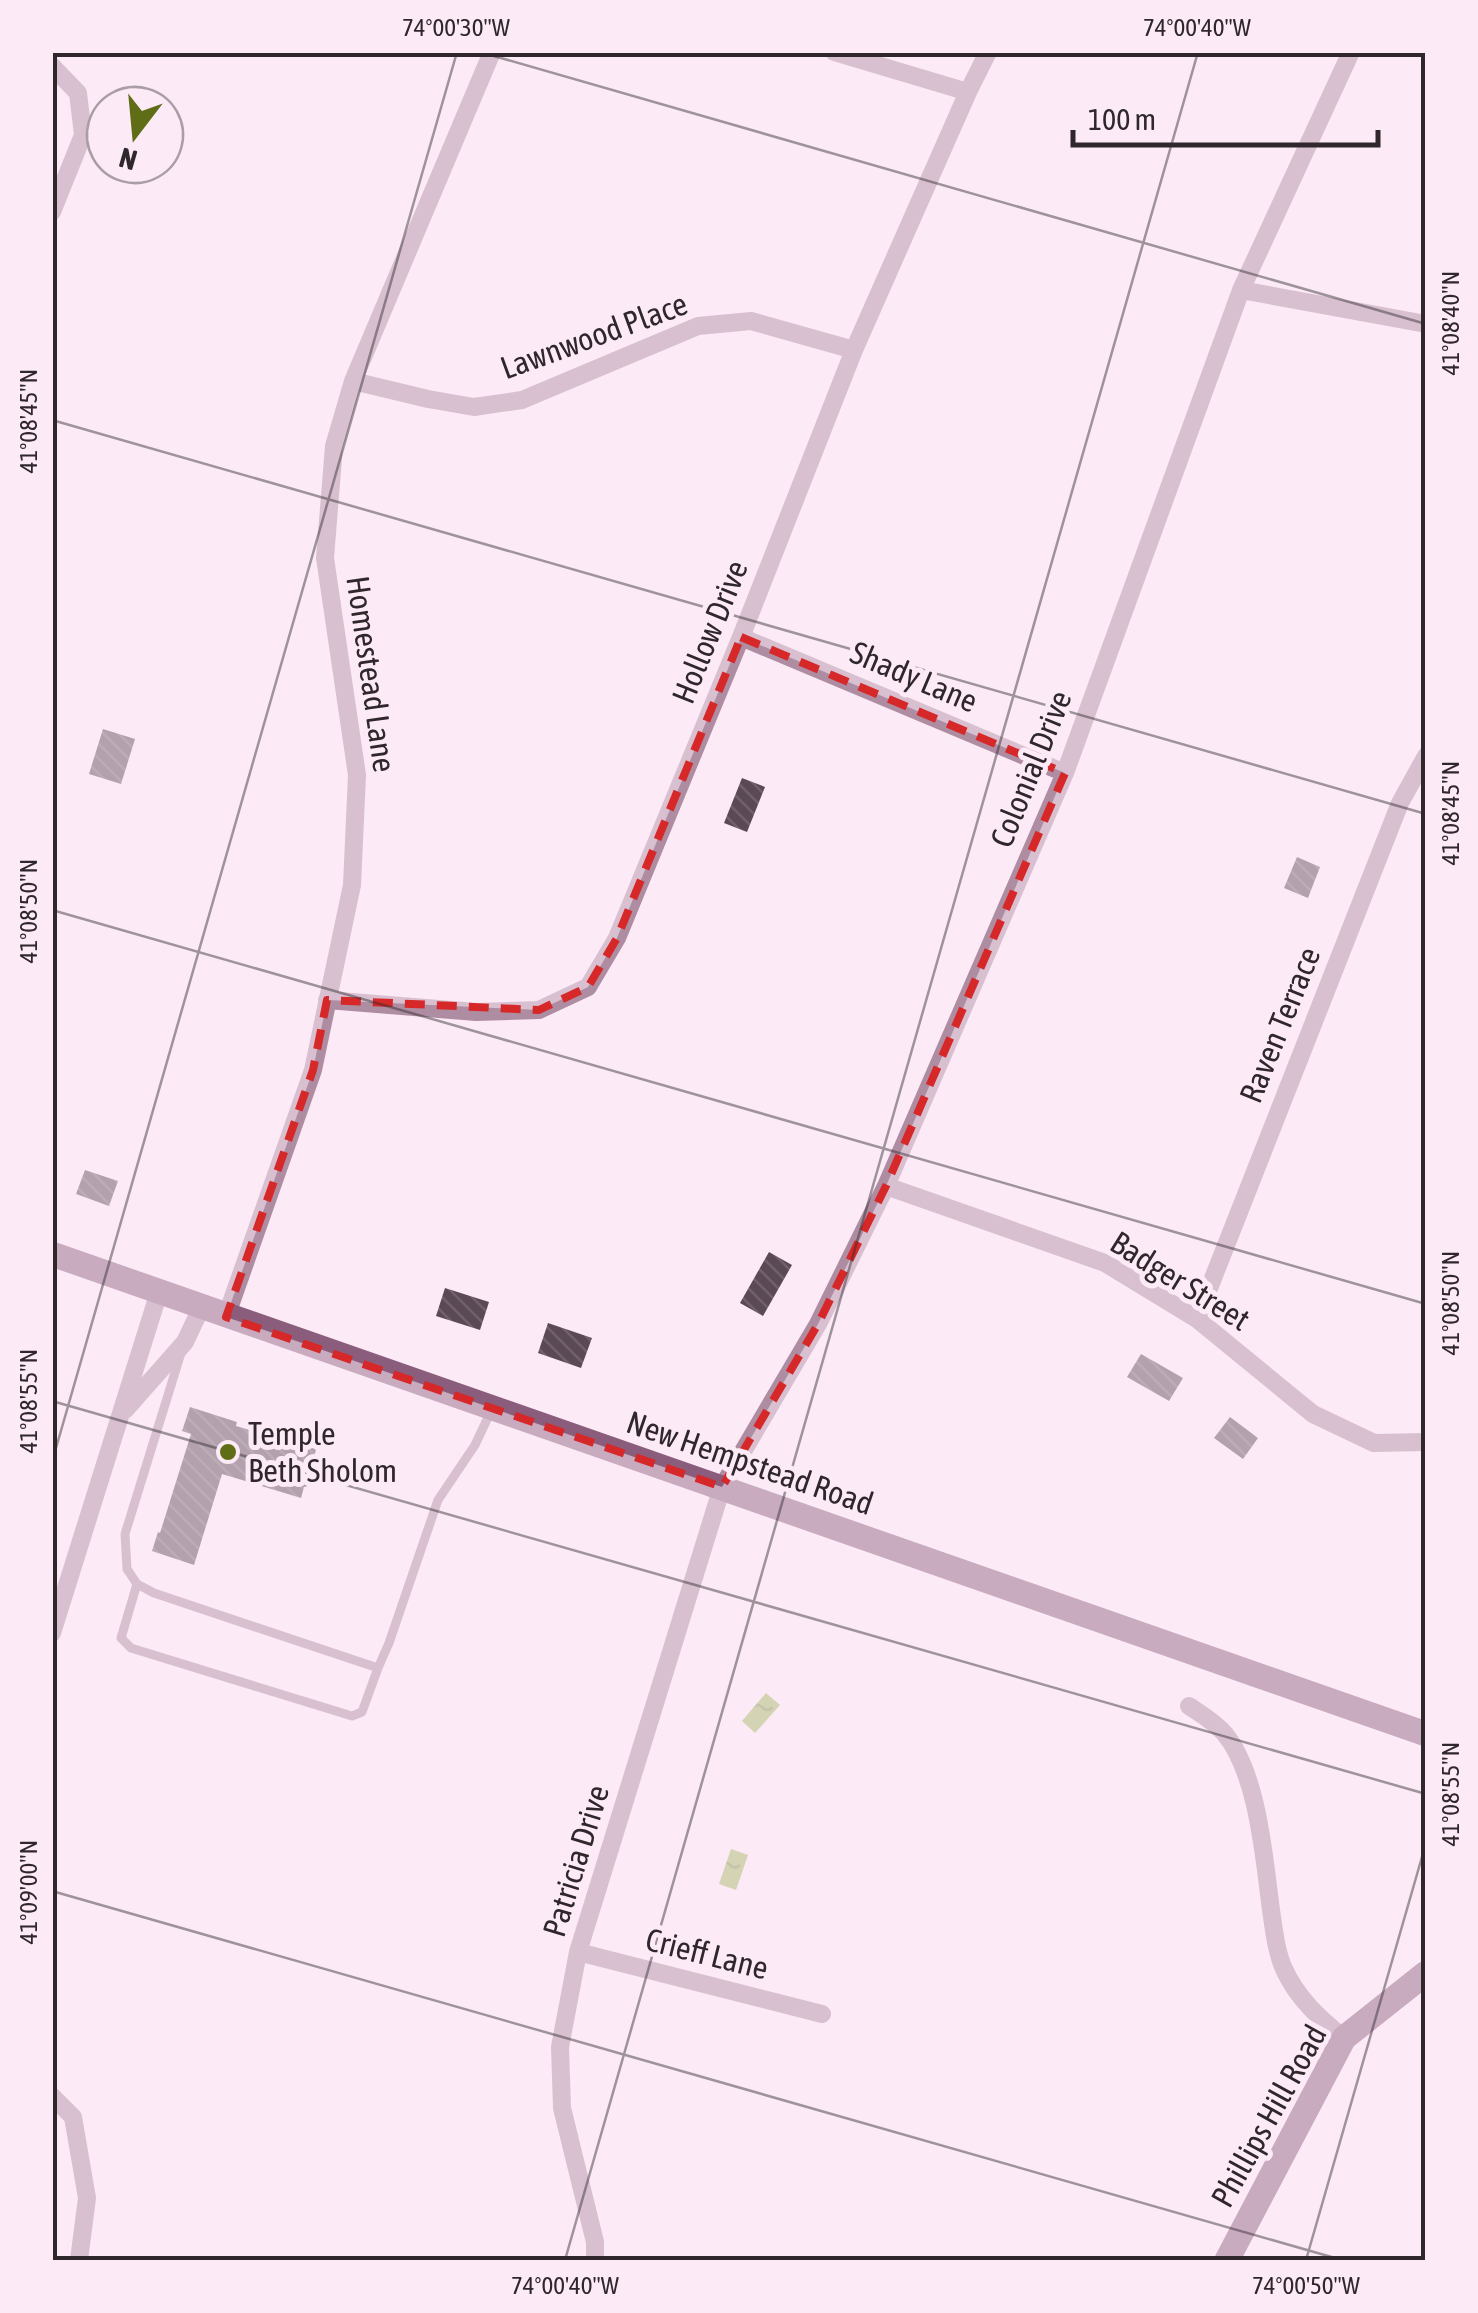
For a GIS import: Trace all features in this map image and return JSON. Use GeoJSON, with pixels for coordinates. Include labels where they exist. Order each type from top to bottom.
{"type":"FeatureCollection","features":[{"type":"Feature","properties":{"kind":"street","name":"Homestead Lane"},"geometry":{"type":"LineString","coordinates":[[226,1316],[313,1070],[352,885],[357,775],[325,558],[334,446],[353,380],[492,52]]}},
{"type":"Feature","properties":{"kind":"street"},"geometry":{"type":"LineString","coordinates":[[834,52],[968,92]]}},
{"type":"Feature","properties":{"kind":"street","name":"Hollow Drive"},"geometry":{"type":"LineString","coordinates":[[327,1000],[476,1012],[539,1010],[588,987],[617,938],[854,350],[988,52]]}},
{"type":"Feature","properties":{"kind":"street","name":"Colonial Drive"},"geometry":{"type":"LineString","coordinates":[[722,1486],[818,1324],[886,1186],[1065,773],[1241,290],[1352,52]]}},
{"type":"Feature","properties":{"kind":"street"},"geometry":{"type":"LineString","coordinates":[[52,66],[78,93],[83,135],[52,212]]}},
{"type":"Feature","properties":{"kind":"street"},"geometry":{"type":"LineString","coordinates":[[1241,290],[1426,324]]}},
{"type":"Feature","properties":{"kind":"street","name":"Lawnwood Place"},"geometry":{"type":"LineString","coordinates":[[353,380],[474,407],[522,400],[698,326],[751,321],[854,350]]}},
{"type":"Feature","properties":{"kind":"street","name":"Shady Lane"},"geometry":{"type":"LineString","coordinates":[[740,637],[1065,773]]}},
{"type":"Feature","properties":{"kind":"street","name":"Raven Terrace"},"geometry":{"type":"LineString","coordinates":[[1196,1319],[1400,803],[1426,756]]}},
{"type":"Feature","properties":{"kind":"street","name":"Badger Street"},"geometry":{"type":"LineString","coordinates":[[886,1186],[1105,1263],[1196,1319],[1313,1414],[1374,1443],[1426,1442]]}},
{"type":"Feature","properties":{"kind":"street","name":"New Hempstead Road"},"geometry":{"type":"LineString","coordinates":[[52,1254],[1426,1734]]}},
{"type":"Feature","properties":{"kind":"street"},"geometry":{"type":"LineString","coordinates":[[52,1633],[159,1292]]}},
{"type":"Feature","properties":{"kind":"street"},"geometry":{"type":"LineString","coordinates":[[118,1418],[184,1342],[202,1306]]}},
{"type":"Feature","properties":{"kind":"street","name":"Patricia Drive"},"geometry":{"type":"LineString","coordinates":[[595,2260],[595,2242],[562,2108],[560,2047],[578,1952],[722,1486]]}},
{"type":"Feature","properties":{"kind":"street"},"geometry":{"type":"LineString","coordinates":[[1189,1706],[1222,1730],[1244,1769],[1256,1817],[1276,1945],[1284,1968],[1297,1993],[1344,2038]]}},
{"type":"Feature","properties":{"kind":"street","name":"Crieff Lane"},"geometry":{"type":"LineString","coordinates":[[578,1952],[822,2014]]}},
{"type":"Feature","properties":{"kind":"street","name":"Phillips Hill Road"},"geometry":{"type":"LineString","coordinates":[[1226,2260],[1344,2038],[1426,1973]]}},
{"type":"Feature","properties":{"kind":"street"},"geometry":{"type":"LineString","coordinates":[[52,2096],[74,2117],[87,2198],[80,2260]]}},
{"type":"Feature","properties":{"kind":"lane"},"geometry":{"type":"LineString","coordinates":[[184,1342],[125,1534],[127,1569],[137,1584],[154,1593],[378,1668]]}},
{"type":"Feature","properties":{"kind":"lane"},"geometry":{"type":"LineString","coordinates":[[137,1584],[121,1638],[131,1648],[352,1716],[362,1712],[438,1500],[474,1445],[492,1408]]}},
{"type":"Feature","properties":{"kind":"highlighted area"},"geometry":{"type":"Polygon","coordinates":[[[741,637],[1065,773],[886,1186],[818,1324],[722,1487],[226,1317],[313,1070],[327,1000],[539,1010],[588,987],[617,938],[741,637]]]}},
{"type":"Feature","properties":{"kind":"water"},"geometry":{"type":"Polygon","coordinates":[[[766,1693],[780,1705],[755,1733],[742,1721],[766,1693]]]}},
{"type":"Feature","properties":{"kind":"water"},"geometry":{"type":"Polygon","coordinates":[[[731,1849],[748,1855],[736,1890],[719,1884],[731,1849]]]}},
{"type":"Feature","properties":{"kind":"building"},"geometry":{"type":"Polygon","coordinates":[[[103,729],[135,739],[121,784],[89,774],[103,729]]]}},
{"type":"Feature","properties":{"kind":"building"},"geometry":{"type":"Polygon","coordinates":[[[742,778],[765,787],[747,832],[724,823],[742,778]]]}},
{"type":"Feature","properties":{"kind":"building"},"geometry":{"type":"Polygon","coordinates":[[[1297,857],[1320,867],[1308,898],[1284,888],[1297,857]]]}},
{"type":"Feature","properties":{"kind":"building"},"geometry":{"type":"Polygon","coordinates":[[[85,1170],[118,1181],[109,1206],[76,1194],[85,1170]]]}},
{"type":"Feature","properties":{"kind":"building"},"geometry":{"type":"Polygon","coordinates":[[[769,1252],[792,1265],[763,1316],[740,1303],[769,1252]]]}},
{"type":"Feature","properties":{"kind":"building"},"geometry":{"type":"Polygon","coordinates":[[[445,1288],[489,1302],[480,1330],[436,1316],[445,1288]]]}},
{"type":"Feature","properties":{"kind":"building"},"geometry":{"type":"Polygon","coordinates":[[[548,1323],[592,1338],[581,1368],[538,1353],[548,1323]]]}},
{"type":"Feature","properties":{"kind":"building"},"geometry":{"type":"Polygon","coordinates":[[[1141,1354],[1183,1378],[1169,1401],[1127,1377],[1141,1354]]]}},
{"type":"Feature","properties":{"kind":"building"},"geometry":{"type":"Polygon","coordinates":[[[190,1407],[237,1422],[236,1426],[316,1449],[308,1486],[301,1498],[222,1474],[194,1565],[152,1551],[191,1434],[182,1431],[190,1407]]]}},
{"type":"Feature","properties":{"kind":"building"},"geometry":{"type":"Polygon","coordinates":[[[1230,1417],[1258,1438],[1243,1459],[1214,1438],[1230,1417]]]}},
{"type":"Feature","properties":{"kind":"place","name":"Temple Beth Sholom"},"geometry":{"type":"Point","coordinates":[228,1452]}}]}
